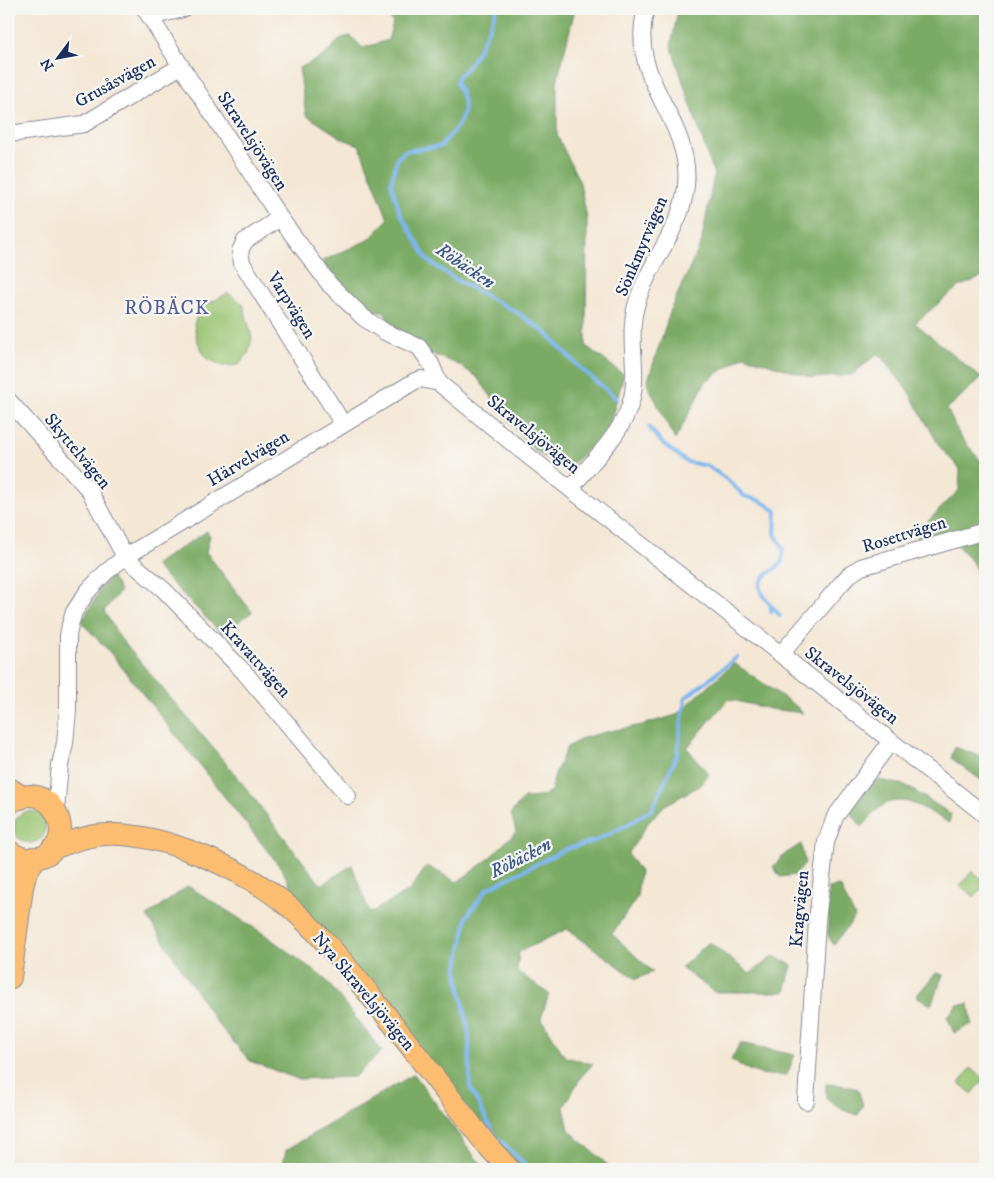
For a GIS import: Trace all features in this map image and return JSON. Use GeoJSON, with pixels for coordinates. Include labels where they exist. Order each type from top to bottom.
{"type":"FeatureCollection","features":[{"type":"Feature","properties":{"kind":"highway"},"geometry":{"type":"LineString","coordinates":[[9,977],[21,887],[25,871],[42,854]]}},
{"type":"Feature","properties":{"kind":"main road","name":"Nya Skravelsjövägen"},"geometry":{"type":"LineString","coordinates":[[18,797],[47,802],[58,816],[81,833],[99,836]]}},
{"type":"Feature","properties":{"kind":"main road"},"geometry":{"type":"LineString","coordinates":[[9,851],[18,857],[42,854],[60,837],[58,816]]}},
{"type":"Feature","properties":{"kind":"main road","name":"Nya Skravelsjövägen"},"geometry":{"type":"LineString","coordinates":[[42,854],[76,840],[99,836],[124,835],[150,839],[204,856],[241,875],[292,909],[342,959],[486,1144],[508,1169]]}},
{"type":"Feature","properties":{"kind":"street"},"geometry":{"type":"LineString","coordinates":[[148,13],[183,9]]}},
{"type":"Feature","properties":{"kind":"street","name":"Sönkmyrvägen"},"geometry":{"type":"LineString","coordinates":[[571,489],[619,427],[632,399],[635,372],[633,316],[644,284],[680,215],[686,189],[686,167],[680,141],[648,73],[643,51],[642,31],[646,9]]}},
{"type":"Feature","properties":{"kind":"street","name":"Skravelsjövägen"},"geometry":{"type":"LineString","coordinates":[[148,13],[180,66],[280,218],[330,285],[364,318],[384,332],[419,347],[431,364],[439,383],[985,815]]}},
{"type":"Feature","properties":{"kind":"street","name":"Grusåsvägen"},"geometry":{"type":"LineString","coordinates":[[9,134],[84,124],[180,66]]}},
{"type":"Feature","properties":{"kind":"street","name":"Varpvägen"},"geometry":{"type":"LineString","coordinates":[[280,218],[245,241],[240,251],[242,263],[342,424]]}},
{"type":"Feature","properties":{"kind":"street","name":"Härvelvägen"},"geometry":{"type":"LineString","coordinates":[[58,816],[60,766],[65,742],[68,710],[68,636],[74,612],[87,592],[105,573],[125,557],[342,424],[415,381],[439,383]]}},
{"type":"Feature","properties":{"kind":"street","name":"Skyttelvägen"},"geometry":{"type":"LineString","coordinates":[[9,401],[89,490],[125,557]]}},
{"type":"Feature","properties":{"kind":"street","name":"Rosettvägen"},"geometry":{"type":"LineString","coordinates":[[781,654],[840,585],[861,567],[985,531]]}},
{"type":"Feature","properties":{"kind":"street","name":"Kravattvägen"},"geometry":{"type":"LineString","coordinates":[[125,557],[164,590],[244,672],[348,796]]}},
{"type":"Feature","properties":{"kind":"street","name":"Kragvägen"},"geometry":{"type":"LineString","coordinates":[[806,1101],[817,921],[826,842],[835,817],[891,741]]}},
{"type":"Feature","properties":{"kind":"street"},"geometry":{"type":"LineString","coordinates":[[18,797],[50,782],[60,766]]}},
{"type":"Feature","properties":{"kind":"green space"},"geometry":{"type":"Polygon","coordinates":[[[384,9],[575,9],[557,82],[557,135],[580,183],[587,218],[586,346],[624,375],[608,430],[569,467],[557,465],[535,451],[515,429],[476,376],[457,364],[434,355],[391,328],[384,311],[365,312],[335,284],[322,261],[370,239],[388,219],[359,145],[343,139],[306,115],[299,68],[324,56],[341,38],[351,36],[363,48],[388,40],[393,23],[384,9]]]}},
{"type":"Feature","properties":{"kind":"green space"},"geometry":{"type":"Polygon","coordinates":[[[678,9],[985,9],[985,276],[958,287],[915,323],[981,378],[947,409],[960,436],[985,466],[985,587],[972,562],[950,537],[915,545],[919,530],[959,490],[960,469],[940,447],[908,391],[878,353],[852,375],[813,378],[744,356],[706,381],[675,440],[647,383],[672,306],[701,244],[714,175],[671,46],[678,9]]]}},
{"type":"Feature","properties":{"kind":"green space"},"geometry":{"type":"Polygon","coordinates":[[[228,293],[243,304],[252,338],[248,354],[239,365],[223,366],[206,358],[197,340],[194,324],[200,308],[228,293]]]}},
{"type":"Feature","properties":{"kind":"green space"},"geometry":{"type":"Polygon","coordinates":[[[207,531],[210,536],[206,552],[252,612],[222,634],[154,565],[207,531]]]}},
{"type":"Feature","properties":{"kind":"green space"},"geometry":{"type":"Polygon","coordinates":[[[110,574],[120,591],[104,611],[120,638],[235,774],[321,885],[352,865],[370,913],[410,890],[427,866],[457,882],[486,861],[516,832],[511,813],[524,798],[540,797],[551,791],[555,774],[567,747],[583,738],[642,725],[676,715],[734,663],[796,706],[803,713],[770,709],[728,699],[687,748],[709,774],[699,786],[664,806],[648,823],[628,854],[640,872],[637,897],[612,934],[653,972],[636,979],[567,929],[519,952],[517,971],[549,994],[541,1018],[565,1057],[593,1064],[581,1077],[564,1107],[569,1130],[612,1169],[521,1169],[490,1135],[303,908],[281,868],[108,650],[81,622],[110,574]]]}},
{"type":"Feature","properties":{"kind":"green space"},"geometry":{"type":"Polygon","coordinates":[[[955,747],[985,758],[985,783],[951,758],[955,747]]]}},
{"type":"Feature","properties":{"kind":"green space"},"geometry":{"type":"Polygon","coordinates":[[[879,780],[905,785],[951,814],[949,823],[914,804],[896,801],[887,803],[878,809],[862,827],[846,807],[865,784],[879,780]]]}},
{"type":"Feature","properties":{"kind":"green space"},"geometry":{"type":"Polygon","coordinates":[[[30,811],[36,812],[41,816],[45,821],[45,833],[41,838],[36,842],[30,843],[24,842],[19,838],[15,833],[14,827],[15,821],[19,816],[24,812],[30,811]]]}},
{"type":"Feature","properties":{"kind":"green space"},"geometry":{"type":"Polygon","coordinates":[[[801,844],[805,864],[795,875],[780,877],[773,867],[785,854],[801,844]]]}},
{"type":"Feature","properties":{"kind":"green space"},"geometry":{"type":"Polygon","coordinates":[[[972,871],[985,881],[985,884],[975,897],[960,886],[972,871]]]}},
{"type":"Feature","properties":{"kind":"green space"},"geometry":{"type":"Polygon","coordinates":[[[188,886],[264,934],[325,979],[382,1051],[354,1077],[297,1079],[250,1061],[217,1023],[147,916],[188,886]]]}},
{"type":"Feature","properties":{"kind":"green space"},"geometry":{"type":"Polygon","coordinates":[[[840,886],[855,917],[834,945],[828,936],[828,888],[840,886]]]}},
{"type":"Feature","properties":{"kind":"green space"},"geometry":{"type":"Polygon","coordinates":[[[709,942],[750,974],[773,956],[792,965],[785,992],[714,992],[681,968],[709,942]]]}},
{"type":"Feature","properties":{"kind":"green space"},"geometry":{"type":"Polygon","coordinates":[[[936,973],[943,975],[931,1005],[916,996],[936,973]]]}},
{"type":"Feature","properties":{"kind":"green space"},"geometry":{"type":"Polygon","coordinates":[[[969,1004],[972,1024],[954,1033],[947,1017],[957,1005],[969,1004]]]}},
{"type":"Feature","properties":{"kind":"green space"},"geometry":{"type":"Polygon","coordinates":[[[740,1043],[795,1055],[787,1075],[758,1073],[731,1060],[740,1043]]]}},
{"type":"Feature","properties":{"kind":"green space"},"geometry":{"type":"Polygon","coordinates":[[[971,1068],[984,1079],[972,1094],[959,1083],[971,1068]]]}},
{"type":"Feature","properties":{"kind":"green space"},"geometry":{"type":"Polygon","coordinates":[[[414,1074],[475,1157],[487,1169],[282,1169],[286,1150],[414,1074]]]}},
{"type":"Feature","properties":{"kind":"green space"},"geometry":{"type":"Polygon","coordinates":[[[826,1084],[858,1089],[863,1105],[858,1115],[843,1110],[826,1099],[826,1084]]]}},
{"type":"Feature","properties":{"kind":"waterway","name":"Röbäcken"},"geometry":{"type":"LineString","coordinates":[[496,9],[479,48],[471,62],[457,79],[456,83],[464,102],[464,109],[459,124],[441,146],[405,151],[397,159],[391,183],[400,213],[428,261],[458,281],[518,313],[545,332],[580,368],[617,399]]}},
{"type":"Feature","properties":{"kind":"waterway","name":"Röbäcken"},"geometry":{"type":"LineString","coordinates":[[649,427],[663,444],[687,462],[708,466],[729,481],[744,496],[761,501],[776,511],[775,534],[783,548],[782,563],[764,577],[760,583],[760,590],[771,606],[771,612]]}},
{"type":"Feature","properties":{"kind":"waterway"},"geometry":{"type":"LineString","coordinates":[[772,606],[780,616]]}},
{"type":"Feature","properties":{"kind":"waterway","name":"Röbäcken"},"geometry":{"type":"LineString","coordinates":[[530,1169],[494,1135],[470,1087],[469,1033],[457,972],[467,916],[487,889],[566,849],[595,841],[625,826],[652,809],[677,755],[685,698],[737,657]]}},
{"type":"Feature","properties":{"kind":"district","name":"RÖBÄCK"},"geometry":{"type":"Point","coordinates":[167,307]}}]}
